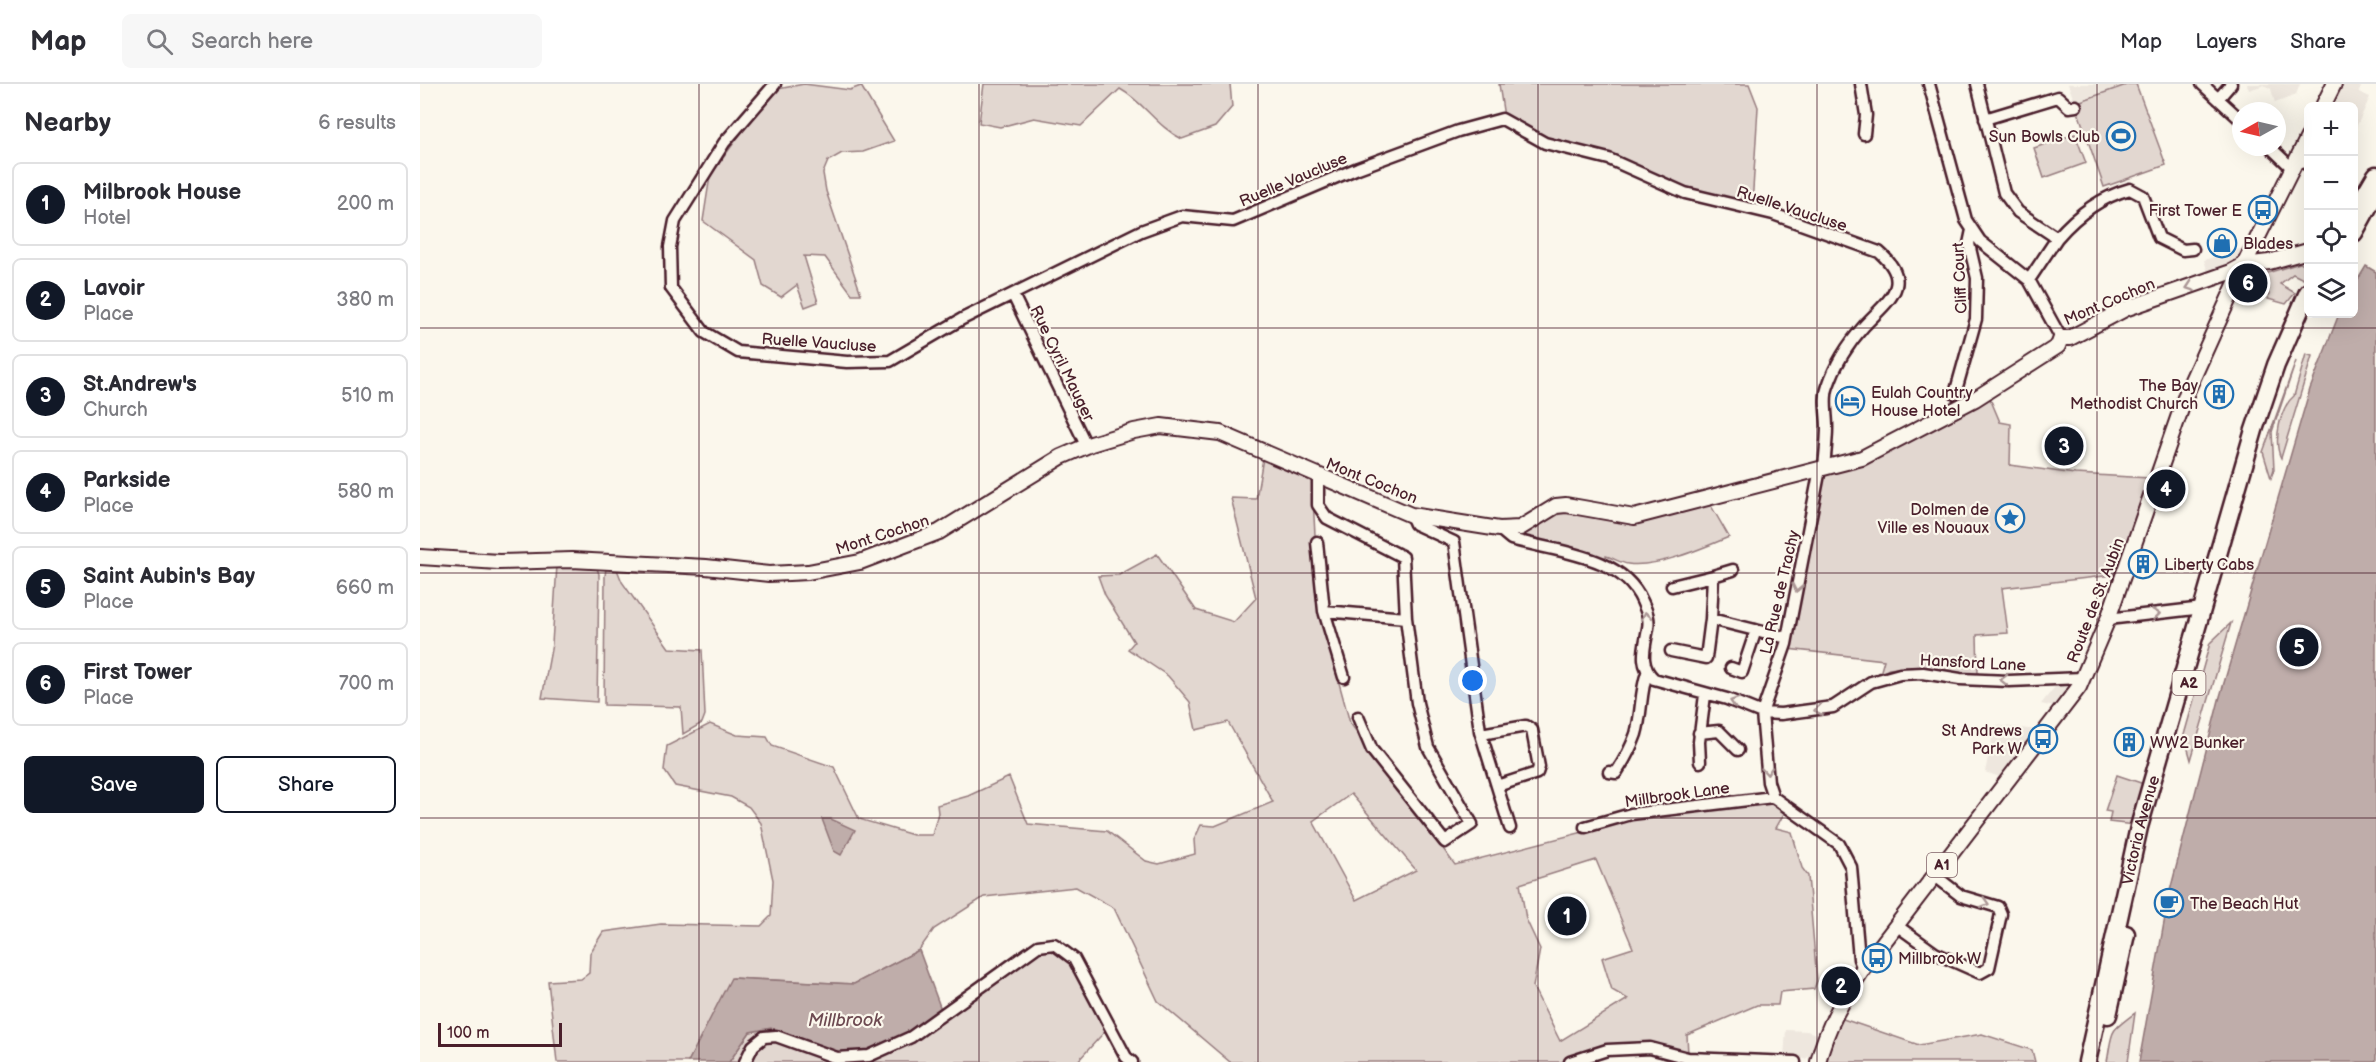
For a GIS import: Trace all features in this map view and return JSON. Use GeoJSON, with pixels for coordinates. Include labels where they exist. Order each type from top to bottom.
{"type":"FeatureCollection","features":[{"type":"Feature","properties":{"kind":"highway"},"geometry":{"type":"LineString","coordinates":[[2356,210],[2376,175]]}},
{"type":"Feature","properties":{"kind":"highway"},"geometry":{"type":"LineString","coordinates":[[2358,217],[2364,193]]}},
{"type":"Feature","properties":{"kind":"highway","name":"Victoria Avenue"},"geometry":{"type":"LineString","coordinates":[[2087,1062],[2139,828],[2258,419],[2276,365],[2304,301]]}},
{"type":"Feature","properties":{"kind":"highway","name":"Victoria Avenue"},"geometry":{"type":"LineString","coordinates":[[2098,1062],[2146,838],[2166,763],[2264,425],[2284,366],[2308,318]]}},
{"type":"Feature","properties":{"kind":"main road"},"geometry":{"type":"LineString","coordinates":[[2324,102],[2334,84]]}},
{"type":"Feature","properties":{"kind":"main road","name":"Route de St. Aubin"},"geometry":{"type":"LineString","coordinates":[[1818,1062],[1825,1035],[1834,1014],[1863,969],[2034,743],[2072,697],[2083,678],[2108,620],[2188,389],[2244,265],[2300,164]]}},
{"type":"Feature","properties":{"kind":"main road","name":"Mont Cochon"},"geometry":{"type":"LineString","coordinates":[[420,557],[499,562],[572,560],[769,574],[808,572],[860,562],[939,532],[1034,472],[1086,445],[1161,426],[1220,433],[1411,515],[1499,529],[1520,528],[1556,506],[1566,505],[1635,517],[1822,469],[1879,451],[1975,399],[2058,346],[2061,338],[2070,338],[2126,309],[2231,272],[2244,265],[2269,262],[2304,252]]}},
{"type":"Feature","properties":{"kind":"street","name":"Ruelle Vaucluse"},"geometry":{"type":"LineString","coordinates":[[775,84],[724,143],[675,221],[670,247],[671,288],[704,332],[738,352],[847,362],[890,361],[962,319],[1141,231],[1182,216],[1233,221],[1358,168],[1458,131],[1502,119],[1545,143],[1609,159],[1685,193],[1773,214],[1879,252],[1887,260],[1896,283],[1892,299],[1864,327],[1845,351],[1826,393],[1827,426],[1822,469]]}},
{"type":"Feature","properties":{"kind":"street"},"geometry":{"type":"LineString","coordinates":[[1861,84],[1866,115],[1864,135]]}},
{"type":"Feature","properties":{"kind":"street"},"geometry":{"type":"LineString","coordinates":[[1929,84],[1966,220],[1992,252],[2029,280],[2061,338]]}},
{"type":"Feature","properties":{"kind":"street"},"geometry":{"type":"LineString","coordinates":[[1977,84],[2004,193],[2018,212],[2057,238]]}},
{"type":"Feature","properties":{"kind":"street"},"geometry":{"type":"LineString","coordinates":[[2202,84],[2232,112]]}},
{"type":"Feature","properties":{"kind":"street"},"geometry":{"type":"LineString","coordinates":[[2218,99],[2231,84]]}},
{"type":"Feature","properties":{"kind":"street"},"geometry":{"type":"LineString","coordinates":[[1985,119],[2058,97],[2069,107],[2076,106]]}},
{"type":"Feature","properties":{"kind":"street"},"geometry":{"type":"LineString","coordinates":[[2286,156],[2300,164]]}},
{"type":"Feature","properties":{"kind":"street"},"geometry":{"type":"LineString","coordinates":[[2029,280],[2070,223],[2101,201],[2130,189],[2143,196],[2159,238],[2183,250],[2193,249]]}},
{"type":"Feature","properties":{"kind":"street","name":"Cliff Court"},"geometry":{"type":"LineString","coordinates":[[1955,394],[1976,319],[1977,278],[1969,244],[1972,230]]}},
{"type":"Feature","properties":{"kind":"street","name":"Rue Cyril Mauger"},"geometry":{"type":"LineString","coordinates":[[1013,295],[1086,445]]}},
{"type":"Feature","properties":{"kind":"street","name":"La Rue de Trachy"},"geometry":{"type":"LineString","coordinates":[[1773,797],[1768,782],[1762,713],[1787,638],[1822,469]]}},
{"type":"Feature","properties":{"kind":"street"},"geometry":{"type":"LineString","coordinates":[[1318,476],[1318,505],[1327,518],[1403,557],[1406,618],[1417,703],[1428,747],[1472,824],[1445,842],[1372,750],[1358,717]]}},
{"type":"Feature","properties":{"kind":"street"},"geometry":{"type":"LineString","coordinates":[[1411,515],[1415,525],[1454,542],[1481,734],[1510,828]]}},
{"type":"Feature","properties":{"kind":"street"},"geometry":{"type":"LineString","coordinates":[[1499,529],[1511,539],[1603,563],[1627,577],[1636,586],[1647,612],[1649,624],[1642,655],[1647,673],[1654,679],[1705,695],[1727,699],[1762,713]]}},
{"type":"Feature","properties":{"kind":"street"},"geometry":{"type":"LineString","coordinates":[[1317,542],[1324,611],[1344,677]]}},
{"type":"Feature","properties":{"kind":"street"},"geometry":{"type":"LineString","coordinates":[[1672,586],[1733,570]]}},
{"type":"Feature","properties":{"kind":"street"},"geometry":{"type":"LineString","coordinates":[[1706,658],[1713,576]]}},
{"type":"Feature","properties":{"kind":"street"},"geometry":{"type":"LineString","coordinates":[[2108,620],[2204,608]]}},
{"type":"Feature","properties":{"kind":"street"},"geometry":{"type":"LineString","coordinates":[[1324,611],[1406,618]]}},
{"type":"Feature","properties":{"kind":"street"},"geometry":{"type":"LineString","coordinates":[[1711,619],[1787,638]]}},
{"type":"Feature","properties":{"kind":"street"},"geometry":{"type":"LineString","coordinates":[[1731,668],[1742,672],[1756,630]]}},
{"type":"Feature","properties":{"kind":"street"},"geometry":{"type":"LineString","coordinates":[[1671,651],[1717,662]]}},
{"type":"Feature","properties":{"kind":"street"},"geometry":{"type":"LineString","coordinates":[[1609,772],[1616,773],[1635,734],[1642,701],[1640,692],[1647,673]]}},
{"type":"Feature","properties":{"kind":"street","name":"Hansford Lane"},"geometry":{"type":"LineString","coordinates":[[1762,713],[1781,714],[1833,707],[1871,682],[1900,674],[1923,673],[1960,679],[2009,681],[2083,678]]}},
{"type":"Feature","properties":{"kind":"street"},"geometry":{"type":"LineString","coordinates":[[1700,762],[1699,733],[1705,695]]}},
{"type":"Feature","properties":{"kind":"street"},"geometry":{"type":"LineString","coordinates":[[1481,734],[1526,726],[1532,730],[1539,767],[1537,773],[1497,786]]}},
{"type":"Feature","properties":{"kind":"street"},"geometry":{"type":"LineString","coordinates":[[1699,733],[1719,731],[1738,750]]}},
{"type":"Feature","properties":{"kind":"street"},"geometry":{"type":"LineString","coordinates":[[1773,797],[1839,844],[1851,867],[1859,959],[1863,969]]}},
{"type":"Feature","properties":{"kind":"street","name":"Millbrook Lane"},"geometry":{"type":"LineString","coordinates":[[1585,827],[1632,814],[1773,797]]}},
{"type":"Feature","properties":{"kind":"street"},"geometry":{"type":"LineString","coordinates":[[1896,925],[1935,953],[1980,973],[1989,968],[2001,914],[1998,907],[1961,896],[1934,875]]}},
{"type":"Feature","properties":{"kind":"street"},"geometry":{"type":"LineString","coordinates":[[745,1062],[753,1046],[764,1037],[776,1036],[837,1058],[869,1056],[911,1037],[1038,946],[1054,945],[1074,958],[1126,1057],[1132,1062]]}},
{"type":"Feature","properties":{"kind":"street"},"geometry":{"type":"LineString","coordinates":[[1570,1062],[1607,1050],[1650,1048],[1688,1058],[1795,1062]]}},
{"type":"Feature","properties":{"kind":"shaded area"},"geometry":{"type":"Polygon","coordinates":[[[804,84],[850,90],[861,86],[894,141],[863,152],[842,153],[828,161],[823,173],[826,191],[861,294],[852,294],[825,257],[804,256],[818,302],[805,307],[797,285],[781,297],[763,286],[756,260],[703,221],[710,176],[746,126],[778,89],[804,84]]]}},
{"type":"Feature","properties":{"kind":"shaded area"},"geometry":{"type":"Polygon","coordinates":[[[984,84],[1230,84],[1232,107],[1215,127],[1182,139],[1165,128],[1129,94],[1120,89],[1081,126],[1034,118],[1000,127],[979,123],[984,84]]]}},
{"type":"Feature","properties":{"kind":"shaded area"},"geometry":{"type":"Polygon","coordinates":[[[1499,84],[1749,84],[1758,107],[1752,206],[1657,180],[1594,158],[1534,132],[1504,117],[1499,84]]]}},
{"type":"Feature","properties":{"kind":"shaded area"},"geometry":{"type":"Polygon","coordinates":[[[2068,84],[2129,84],[2075,103],[2068,84]]]}},
{"type":"Feature","properties":{"kind":"shaded area","name":"Sun Bowls Club"},"geometry":{"type":"Polygon","coordinates":[[[2129,84],[2136,84],[2166,165],[2104,187],[2075,103],[2129,84]]]}},
{"type":"Feature","properties":{"kind":"shaded area"},"geometry":{"type":"Polygon","coordinates":[[[2247,84],[2300,84],[2296,95],[2278,102],[2275,102],[2271,89],[2264,85],[2249,90],[2247,84]]]}},
{"type":"Feature","properties":{"kind":"shaded area"},"geometry":{"type":"Polygon","coordinates":[[[2340,84],[2354,84],[2361,87],[2359,92],[2370,97],[2358,123],[2358,102],[2332,102],[2340,84]]]}},
{"type":"Feature","properties":{"kind":"shaded area"},"geometry":{"type":"Polygon","coordinates":[[[2075,134],[2086,163],[2044,178],[2034,148],[2075,134]]]}},
{"type":"Feature","properties":{"kind":"shaded area"},"geometry":{"type":"Polygon","coordinates":[[[2243,248],[2235,264],[2209,276],[2204,260],[2243,248]]]}},
{"type":"Feature","properties":{"kind":"shaded area"},"geometry":{"type":"Polygon","coordinates":[[[2300,263],[2304,265],[2304,280],[2293,274],[2280,284],[2295,293],[2286,304],[2268,299],[2269,294],[2253,287],[2253,281],[2260,279],[2261,275],[2300,263]]]}},
{"type":"Feature","properties":{"kind":"shaded area"},"geometry":{"type":"Polygon","coordinates":[[[2306,354],[2312,356],[2281,458],[2278,443],[2279,425],[2285,408],[2294,396],[2306,354]]]}},
{"type":"Feature","properties":{"kind":"shaded area"},"geometry":{"type":"Polygon","coordinates":[[[2296,361],[2272,432],[2274,469],[2271,478],[2263,452],[2296,361]]]}},
{"type":"Feature","properties":{"kind":"shaded area"},"geometry":{"type":"Polygon","coordinates":[[[1989,396],[2000,422],[2011,424],[2010,465],[2075,474],[2150,478],[2126,549],[2113,575],[2002,588],[2008,633],[1977,635],[1978,674],[1898,668],[1889,669],[1880,674],[1884,660],[1788,649],[1823,473],[1989,396]]]}},
{"type":"Feature","properties":{"kind":"shaded area"},"geometry":{"type":"Polygon","coordinates":[[[1263,458],[1312,479],[1319,610],[1350,723],[1455,865],[1665,811],[1771,800],[1786,810],[1776,828],[1792,832],[1802,868],[1808,876],[1817,981],[1814,989],[1780,992],[1778,1005],[1757,1005],[1687,1035],[1688,1054],[1639,1046],[1597,1057],[1597,1062],[1230,1062],[1158,1001],[1114,908],[1076,887],[984,897],[934,929],[919,950],[854,984],[733,978],[688,1062],[557,1062],[548,981],[581,979],[589,973],[590,953],[603,932],[661,924],[761,926],[771,916],[773,880],[761,823],[749,807],[731,797],[675,786],[664,770],[667,746],[710,724],[737,735],[767,737],[772,746],[834,767],[859,819],[913,835],[932,835],[938,813],[937,805],[968,796],[1009,777],[1028,824],[1107,831],[1146,861],[1159,864],[1195,854],[1194,840],[1201,825],[1215,826],[1273,802],[1228,722],[1196,730],[1190,702],[1168,676],[1128,649],[1134,642],[1105,595],[1098,576],[1119,575],[1157,554],[1196,610],[1234,622],[1256,598],[1231,498],[1256,499],[1263,458]],[[1351,794],[1313,821],[1356,900],[1416,870],[1351,794]],[[1596,860],[1520,884],[1526,919],[1540,949],[1533,987],[1560,1041],[1628,999],[1612,990],[1602,958],[1633,948],[1596,860]]]}},
{"type":"Feature","properties":{"kind":"shaded area"},"geometry":{"type":"Polygon","coordinates":[[[1710,504],[1729,537],[1680,556],[1652,563],[1628,564],[1606,556],[1603,561],[1519,537],[1516,533],[1560,511],[1636,524],[1710,504]]]}},
{"type":"Feature","properties":{"kind":"shaded area"},"geometry":{"type":"Polygon","coordinates":[[[557,565],[596,566],[599,574],[597,702],[542,698],[552,644],[557,565]]]}},
{"type":"Feature","properties":{"kind":"shaded area"},"geometry":{"type":"Polygon","coordinates":[[[616,567],[622,582],[669,648],[702,650],[705,715],[702,723],[683,734],[681,707],[604,705],[605,576],[606,568],[616,567]]]}},
{"type":"Feature","properties":{"kind":"shaded area"},"geometry":{"type":"Polygon","coordinates":[[[2231,623],[2191,760],[2184,735],[2210,643],[2231,623]]]}},
{"type":"Feature","properties":{"kind":"shaded area"},"geometry":{"type":"Polygon","coordinates":[[[2058,683],[2072,683],[2055,707],[2041,704],[2058,683]]]}},
{"type":"Feature","properties":{"kind":"shaded area"},"geometry":{"type":"Polygon","coordinates":[[[1995,725],[2037,730],[2000,777],[1985,772],[1995,725]]]}},
{"type":"Feature","properties":{"kind":"shaded area"},"geometry":{"type":"Polygon","coordinates":[[[2117,775],[2144,784],[2134,825],[2109,822],[2111,812],[2105,811],[2117,775]]]}},
{"type":"Feature","properties":{"kind":"shaded area"},"geometry":{"type":"Polygon","coordinates":[[[1054,944],[1074,959],[1110,1026],[1077,1062],[729,1062],[750,1032],[771,1028],[837,1058],[869,1056],[1038,946],[1054,944]]]}},
{"type":"Feature","properties":{"kind":"shaded area"},"geometry":{"type":"Polygon","coordinates":[[[2135,1013],[2128,1062],[2107,1062],[2113,1033],[2120,1024],[2135,1013]]]}},
{"type":"Feature","properties":{"kind":"shaded area"},"geometry":{"type":"Polygon","coordinates":[[[1840,1018],[1919,1045],[1982,1034],[2032,1050],[2035,1062],[1824,1062],[1840,1018]]]}},
{"type":"Feature","properties":{"kind":"shaded area"},"geometry":{"type":"Polygon","coordinates":[[[1786,1030],[1807,1031],[1819,1035],[1812,1055],[1805,1059],[1784,1057],[1786,1030]]]}},
{"type":"Feature","properties":{"kind":"water"},"geometry":{"type":"Polygon","coordinates":[[[2366,266],[2376,272],[2376,1062],[2139,1062],[2167,906],[2170,906],[2171,901],[2168,900],[2219,700],[2310,389],[2337,318],[2358,318],[2358,279],[2366,266]]]}},
{"type":"Feature","properties":{"kind":"water"},"geometry":{"type":"Polygon","coordinates":[[[822,819],[831,819],[855,830],[841,855],[834,851],[822,819]]]}},
{"type":"Feature","properties":{"kind":"water","name":"Millbrook"},"geometry":{"type":"Polygon","coordinates":[[[919,950],[942,1012],[906,1039],[869,1056],[837,1058],[771,1028],[750,1032],[729,1062],[688,1062],[731,978],[854,984],[919,950]]]}},
{"type":"Feature","properties":{"kind":"place","name":"Sun Bowls Club"},"geometry":{"type":"Point","coordinates":[2121,136]}},
{"type":"Feature","properties":{"kind":"place","name":"First Tower E"},"geometry":{"type":"Point","coordinates":[2263,210]}},
{"type":"Feature","properties":{"kind":"place","name":"Blades"},"geometry":{"type":"Point","coordinates":[2222,243]}},
{"type":"Feature","properties":{"kind":"place","name":"First Tower"},"geometry":{"type":"Point","coordinates":[2248,283]}},
{"type":"Feature","properties":{"kind":"place","name":"The Bay Methodist Church"},"geometry":{"type":"Point","coordinates":[2219,394]}},
{"type":"Feature","properties":{"kind":"place","name":"Eulah Country House Hotel"},"geometry":{"type":"Point","coordinates":[1850,401]}},
{"type":"Feature","properties":{"kind":"place","name":"St.Andrew's"},"geometry":{"type":"Point","coordinates":[2064,446]}},
{"type":"Feature","properties":{"kind":"place","name":"Parkside"},"geometry":{"type":"Point","coordinates":[2166,489]}},
{"type":"Feature","properties":{"kind":"place","name":"Dolmen de Ville es Nouaux"},"geometry":{"type":"Point","coordinates":[2010,518]}},
{"type":"Feature","properties":{"kind":"place","name":"Liberty Cabs"},"geometry":{"type":"Point","coordinates":[2143,564]}},
{"type":"Feature","properties":{"kind":"place","name":"Saint Aubin's Bay"},"geometry":{"type":"Point","coordinates":[2299,647]}},
{"type":"Feature","properties":{"kind":"place","name":"St Andrews Park W"},"geometry":{"type":"Point","coordinates":[2043,739]}},
{"type":"Feature","properties":{"kind":"place","name":"WW2 Bunker"},"geometry":{"type":"Point","coordinates":[2129,742]}},
{"type":"Feature","properties":{"kind":"place","name":"The Beach Hut"},"geometry":{"type":"Point","coordinates":[2169,903]}},
{"type":"Feature","properties":{"kind":"place","name":"Milbrook House"},"geometry":{"type":"Point","coordinates":[1567,916]}},
{"type":"Feature","properties":{"kind":"place","name":"Millbrook W"},"geometry":{"type":"Point","coordinates":[1877,958]}},
{"type":"Feature","properties":{"kind":"place","name":"Lavoir"},"geometry":{"type":"Point","coordinates":[1841,986]}}]}
